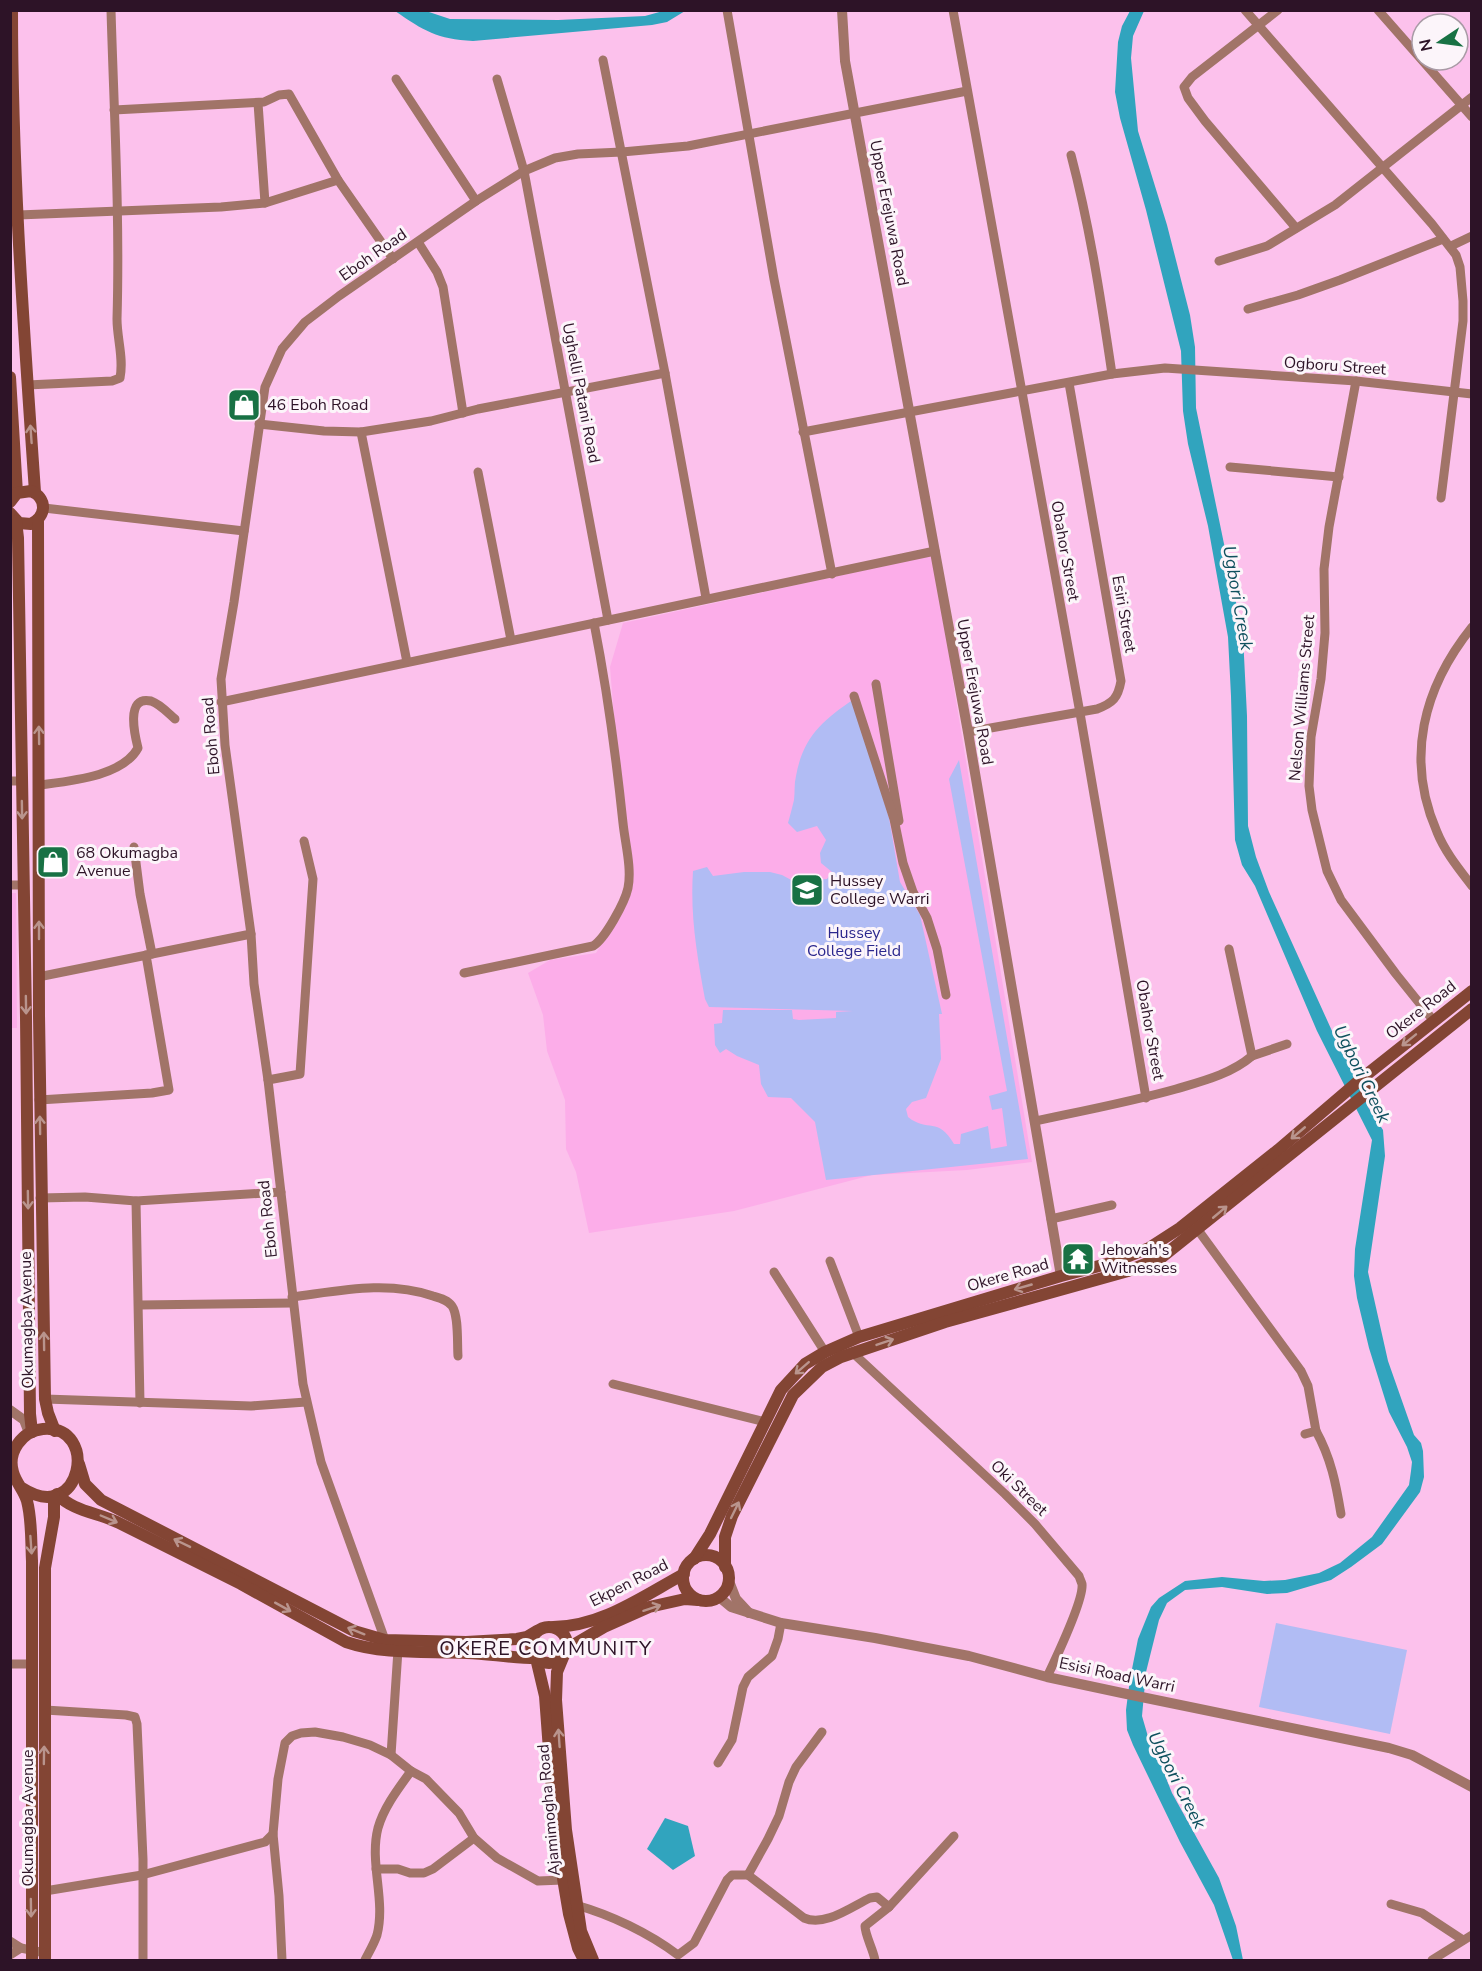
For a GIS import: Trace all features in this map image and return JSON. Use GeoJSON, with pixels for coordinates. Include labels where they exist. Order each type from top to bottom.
{"type":"FeatureCollection","features":[{"type":"Feature","properties":{"kind":"main road"},"geometry":{"type":"LineString","coordinates":[[12,10],[12,87],[27,385],[35,492],[44,508],[38,520],[27,524],[13,517]]}},
{"type":"Feature","properties":{"kind":"main road"},"geometry":{"type":"LineString","coordinates":[[10,377],[14,497],[26,490],[35,492]]}},
{"type":"Feature","properties":{"kind":"main road","name":"Okumagba Avenue"},"geometry":{"type":"LineString","coordinates":[[13,517],[18,538],[16,781],[24,885],[31,1432]]}},
{"type":"Feature","properties":{"kind":"main road","name":"Okumagba Avenue"},"geometry":{"type":"LineString","coordinates":[[38,520],[40,1198],[45,1399],[55,1431]]}},
{"type":"Feature","properties":{"kind":"main road","name":"Okere Road"},"geometry":{"type":"LineString","coordinates":[[694,1559],[710,1534],[781,1390],[805,1365],[825,1352],[859,1337],[1132,1256],[1165,1239],[1278,1150],[1433,1020],[1472,991]]}},
{"type":"Feature","properties":{"kind":"main road","name":"Okere Road"},"geometry":{"type":"LineString","coordinates":[[726,1567],[725,1538],[728,1526],[793,1395],[822,1367],[853,1353],[945,1322],[1145,1265],[1162,1257],[1472,1009]]}},
{"type":"Feature","properties":{"kind":"main road"},"geometry":{"type":"LineString","coordinates":[[79,1462],[71,1485],[56,1495],[42,1497],[22,1488],[13,1472],[12,1451],[31,1432],[55,1431],[64,1435],[77,1452],[85,1484],[101,1500],[354,1631],[385,1640],[495,1642],[526,1637],[537,1631],[547,1627],[553,1627],[563,1633],[566,1638],[564,1655],[551,1663],[541,1662],[536,1658],[531,1641],[537,1631]]}},
{"type":"Feature","properties":{"kind":"main road","name":"Okumagba Avenue"},"geometry":{"type":"LineString","coordinates":[[22,1488],[27,1503],[32,1560],[28,1953]]}},
{"type":"Feature","properties":{"kind":"main road"},"geometry":{"type":"LineString","coordinates":[[56,1495],[70,1505],[105,1516],[241,1584],[346,1642],[370,1648],[536,1658]]}},
{"type":"Feature","properties":{"kind":"main road","name":"Okumagba Avenue"},"geometry":{"type":"LineString","coordinates":[[45,1957],[45,1568],[56,1495]]}},
{"type":"Feature","properties":{"kind":"main road"},"geometry":{"type":"LineString","coordinates":[[708,1556],[721,1561],[726,1567],[729,1581],[725,1590],[718,1597],[712,1600],[698,1600],[686,1589],[684,1574],[694,1559],[708,1556]]}},
{"type":"Feature","properties":{"kind":"main road","name":"Ekpen Road"},"geometry":{"type":"LineString","coordinates":[[553,1627],[564,1627],[600,1618],[684,1574]]}},
{"type":"Feature","properties":{"kind":"main road","name":"Ekpen Road"},"geometry":{"type":"LineString","coordinates":[[564,1655],[585,1638],[649,1608],[686,1599],[698,1600]]}},
{"type":"Feature","properties":{"kind":"main road","name":"Ajamimogha Road"},"geometry":{"type":"LineString","coordinates":[[564,1655],[557,1672],[556,1700],[566,1830],[580,1931],[593,1960]]}},
{"type":"Feature","properties":{"kind":"main road","name":"Ajamimogha Road"},"geometry":{"type":"LineString","coordinates":[[536,1658],[544,1683],[555,1830],[569,1914],[578,1948],[584,1960]]}},
{"type":"Feature","properties":{"kind":"street"},"geometry":{"type":"LineString","coordinates":[[27,385],[112,381],[120,378],[122,368],[117,323],[118,210],[111,10]]}},
{"type":"Feature","properties":{"kind":"street"},"geometry":{"type":"LineString","coordinates":[[727,10],[803,432],[832,574]]}},
{"type":"Feature","properties":{"kind":"street","name":"Upper Erejuwa Road"},"geometry":{"type":"LineString","coordinates":[[842,10],[845,61],[968,732],[1061,1276]]}},
{"type":"Feature","properties":{"kind":"street","name":"Obahor Street"},"geometry":{"type":"LineString","coordinates":[[953,10],[1080,713],[1146,1098]]}},
{"type":"Feature","properties":{"kind":"street"},"geometry":{"type":"LineString","coordinates":[[1245,10],[1456,255],[1460,267],[1463,321],[1441,498]]}},
{"type":"Feature","properties":{"kind":"street"},"geometry":{"type":"LineString","coordinates":[[1278,10],[1191,77],[1184,87],[1196,109],[1296,228]]}},
{"type":"Feature","properties":{"kind":"street"},"geometry":{"type":"LineString","coordinates":[[1378,10],[1472,117]]}},
{"type":"Feature","properties":{"kind":"street"},"geometry":{"type":"LineString","coordinates":[[603,60],[665,373],[706,598]]}},
{"type":"Feature","properties":{"kind":"street","name":"Ughelli Patani Road"},"geometry":{"type":"LineString","coordinates":[[497,78],[524,171],[608,620]]}},
{"type":"Feature","properties":{"kind":"street"},"geometry":{"type":"LineString","coordinates":[[396,79],[476,201]]}},
{"type":"Feature","properties":{"kind":"street","name":"Eboh Road"},"geometry":{"type":"LineString","coordinates":[[385,1640],[321,1462],[306,1402],[292,1300],[268,1080],[254,984],[251,934],[225,745],[221,679],[265,387],[282,349],[305,322],[476,201],[524,171],[555,158],[578,154],[688,146],[968,91]]}},
{"type":"Feature","properties":{"kind":"street"},"geometry":{"type":"LineString","coordinates":[[114,110],[258,103],[289,94],[338,180],[393,259]]}},
{"type":"Feature","properties":{"kind":"street"},"geometry":{"type":"LineString","coordinates":[[1219,261],[1267,246],[1335,205],[1472,97]]}},
{"type":"Feature","properties":{"kind":"street"},"geometry":{"type":"LineString","coordinates":[[258,103],[265,202]]}},
{"type":"Feature","properties":{"kind":"street"},"geometry":{"type":"LineString","coordinates":[[1071,155],[1092,247],[1112,374]]}},
{"type":"Feature","properties":{"kind":"street"},"geometry":{"type":"LineString","coordinates":[[18,215],[221,207],[265,202],[338,180]]}},
{"type":"Feature","properties":{"kind":"street"},"geometry":{"type":"LineString","coordinates":[[1248,309],[1298,295],[1371,268],[1472,236]]}},
{"type":"Feature","properties":{"kind":"street"},"geometry":{"type":"LineString","coordinates":[[418,242],[443,287],[462,413]]}},
{"type":"Feature","properties":{"kind":"street","name":"Ogboru Street"},"geometry":{"type":"LineString","coordinates":[[803,432],[1151,368],[1356,381],[1472,394]]}},
{"type":"Feature","properties":{"kind":"street"},"geometry":{"type":"LineString","coordinates":[[259,424],[324,431],[361,432],[432,421],[665,373]]}},
{"type":"Feature","properties":{"kind":"street","name":"Nelson Williams Street"},"geometry":{"type":"LineString","coordinates":[[1356,381],[1329,527],[1324,569],[1324,651],[1311,737],[1309,786],[1312,810],[1327,871],[1341,900],[1433,1020]]}},
{"type":"Feature","properties":{"kind":"street","name":"Esiri Street"},"geometry":{"type":"LineString","coordinates":[[968,732],[1080,713],[1108,705],[1115,700],[1119,692],[1121,681],[1069,383]]}},
{"type":"Feature","properties":{"kind":"street"},"geometry":{"type":"LineString","coordinates":[[361,432],[407,662]]}},
{"type":"Feature","properties":{"kind":"street"},"geometry":{"type":"LineString","coordinates":[[1230,467],[1339,477]]}},
{"type":"Feature","properties":{"kind":"street"},"geometry":{"type":"LineString","coordinates":[[478,472],[511,640]]}},
{"type":"Feature","properties":{"kind":"street"},"geometry":{"type":"LineString","coordinates":[[44,508],[244,531]]}},
{"type":"Feature","properties":{"kind":"street"},"geometry":{"type":"LineString","coordinates":[[221,702],[935,551]]}},
{"type":"Feature","properties":{"kind":"street"},"geometry":{"type":"LineString","coordinates":[[464,973],[593,946],[603,936],[627,889],[628,866],[620,788],[604,672],[594,623]]}},
{"type":"Feature","properties":{"kind":"street"},"geometry":{"type":"LineString","coordinates":[[1472,627],[1450,657],[1429,701],[1421,767],[1430,815],[1442,842],[1472,886]]}},
{"type":"Feature","properties":{"kind":"street"},"geometry":{"type":"LineString","coordinates":[[876,684],[908,878]]}},
{"type":"Feature","properties":{"kind":"street"},"geometry":{"type":"LineString","coordinates":[[854,696],[894,819],[908,878],[927,918],[937,949],[946,995]]}},
{"type":"Feature","properties":{"kind":"street"},"geometry":{"type":"LineString","coordinates":[[39,785],[94,776],[128,762],[138,748],[133,716],[136,705],[142,701],[150,701],[160,706],[175,719]]}},
{"type":"Feature","properties":{"kind":"street"},"geometry":{"type":"LineString","coordinates":[[268,1080],[300,1074],[313,879],[304,841]]}},
{"type":"Feature","properties":{"kind":"street"},"geometry":{"type":"LineString","coordinates":[[39,1100],[170,1090],[134,847]]}},
{"type":"Feature","properties":{"kind":"street"},"geometry":{"type":"LineString","coordinates":[[1462,873],[1472,865]]}},
{"type":"Feature","properties":{"kind":"street"},"geometry":{"type":"LineString","coordinates":[[10,885],[24,885]]}},
{"type":"Feature","properties":{"kind":"street"},"geometry":{"type":"LineString","coordinates":[[39,977],[251,934]]}},
{"type":"Feature","properties":{"kind":"street"},"geometry":{"type":"LineString","coordinates":[[1229,948],[1252,1056]]}},
{"type":"Feature","properties":{"kind":"street"},"geometry":{"type":"LineString","coordinates":[[1035,1121],[1146,1098],[1213,1078],[1243,1064],[1252,1056],[1287,1044]]}},
{"type":"Feature","properties":{"kind":"street"},"geometry":{"type":"LineString","coordinates":[[40,1198],[85,1197],[136,1200],[281,1192]]}},
{"type":"Feature","properties":{"kind":"street"},"geometry":{"type":"LineString","coordinates":[[136,1200],[140,1403]]}},
{"type":"Feature","properties":{"kind":"street"},"geometry":{"type":"LineString","coordinates":[[1052,1219],[1112,1205]]}},
{"type":"Feature","properties":{"kind":"street"},"geometry":{"type":"LineString","coordinates":[[1198,1230],[1301,1371],[1310,1395],[1316,1431],[1327,1450],[1336,1481],[1341,1514]]}},
{"type":"Feature","properties":{"kind":"street"},"geometry":{"type":"LineString","coordinates":[[830,1261],[859,1337]]}},
{"type":"Feature","properties":{"kind":"street"},"geometry":{"type":"LineString","coordinates":[[774,1272],[825,1352]]}},
{"type":"Feature","properties":{"kind":"street"},"geometry":{"type":"LineString","coordinates":[[139,1305],[292,1300],[374,1286],[416,1290],[452,1305],[455,1313],[458,1356]]}},
{"type":"Feature","properties":{"kind":"street","name":"Oki Street"},"geometry":{"type":"LineString","coordinates":[[853,1353],[1005,1494],[1035,1524],[1079,1576],[1082,1586],[1081,1594],[1066,1637],[1047,1677]]}},
{"type":"Feature","properties":{"kind":"street"},"geometry":{"type":"LineString","coordinates":[[612,1384],[765,1422]]}},
{"type":"Feature","properties":{"kind":"street"},"geometry":{"type":"LineString","coordinates":[[45,1399],[251,1406],[306,1402]]}},
{"type":"Feature","properties":{"kind":"street"},"geometry":{"type":"LineString","coordinates":[[10,1410],[24,1420],[31,1432]]}},
{"type":"Feature","properties":{"kind":"street"},"geometry":{"type":"LineString","coordinates":[[1305,1434],[1316,1431]]}},
{"type":"Feature","properties":{"kind":"street"},"geometry":{"type":"LineString","coordinates":[[729,1581],[736,1599],[749,1613]]}},
{"type":"Feature","properties":{"kind":"street","name":"Esisi Road Warri"},"geometry":{"type":"LineString","coordinates":[[718,1597],[731,1607],[780,1623],[848,1633],[969,1656],[1047,1677],[1389,1748],[1412,1755],[1472,1787]]}},
{"type":"Feature","properties":{"kind":"street"},"geometry":{"type":"LineString","coordinates":[[718,1763],[732,1740],[743,1687],[748,1677],[772,1656],[778,1639],[780,1623]]}},
{"type":"Feature","properties":{"kind":"street"},"geometry":{"type":"LineString","coordinates":[[391,1755],[398,1650]]}},
{"type":"Feature","properties":{"kind":"street"},"geometry":{"type":"LineString","coordinates":[[10,1664],[32,1664]]}},
{"type":"Feature","properties":{"kind":"street"},"geometry":{"type":"LineString","coordinates":[[45,1710],[135,1717],[143,1960]]}},
{"type":"Feature","properties":{"kind":"street"},"geometry":{"type":"LineString","coordinates":[[282,1960],[273,1834],[278,1779],[285,1743],[292,1736],[315,1732],[329,1734],[370,1745],[391,1755],[411,1771],[426,1779],[459,1813],[474,1838],[497,1858],[538,1881],[563,1880]]}},
{"type":"Feature","properties":{"kind":"street"},"geometry":{"type":"LineString","coordinates":[[748,1875],[779,1816],[796,1767],[822,1732]]}},
{"type":"Feature","properties":{"kind":"street"},"geometry":{"type":"LineString","coordinates":[[365,1960],[377,1935],[379,1916],[376,1869],[378,1829],[389,1803],[411,1771]]}},
{"type":"Feature","properties":{"kind":"street"},"geometry":{"type":"LineString","coordinates":[[45,1891],[142,1875],[265,1842],[273,1834]]}},
{"type":"Feature","properties":{"kind":"street"},"geometry":{"type":"LineString","coordinates":[[875,1960],[872,1943],[865,1932],[865,1926],[889,1907],[954,1836]]}},
{"type":"Feature","properties":{"kind":"street"},"geometry":{"type":"LineString","coordinates":[[376,1869],[398,1869],[410,1873],[424,1873],[433,1869],[474,1838]]}},
{"type":"Feature","properties":{"kind":"street"},"geometry":{"type":"LineString","coordinates":[[576,1905],[594,1910],[626,1925],[682,1958],[694,1943],[727,1880],[732,1875],[748,1875],[812,1922],[834,1916],[870,1898],[876,1897],[889,1907]]}},
{"type":"Feature","properties":{"kind":"street"},"geometry":{"type":"LineString","coordinates":[[1391,1905],[1422,1913],[1467,1938],[1432,1960]]}},
{"type":"Feature","properties":{"kind":"street"},"geometry":{"type":"LineString","coordinates":[[10,1941],[28,1953]]}},
{"type":"Feature","properties":{"kind":"street"},"geometry":{"type":"LineString","coordinates":[[10,1954],[28,1953],[45,1957]]}},
{"type":"Feature","properties":{"kind":"shaded area"},"geometry":{"type":"Polygon","coordinates":[[[395,11],[426,11],[450,19],[558,20],[645,16],[663,11],[685,11],[667,22],[652,25],[473,41],[431,33],[395,11]]]}},
{"type":"Feature","properties":{"kind":"shaded area"},"geometry":{"type":"Polygon","coordinates":[[[1130,11],[1144,11],[1133,36],[1131,58],[1138,131],[1167,225],[1190,315],[1195,347],[1196,408],[1243,636],[1247,716],[1248,826],[1269,892],[1337,1042],[1357,1076],[1368,1107],[1383,1130],[1385,1156],[1368,1272],[1388,1361],[1414,1435],[1421,1443],[1423,1451],[1424,1477],[1420,1492],[1382,1544],[1331,1580],[1287,1593],[1267,1594],[1222,1587],[1185,1590],[1167,1603],[1159,1620],[1146,1672],[1142,1716],[1149,1740],[1168,1759],[1166,1778],[1172,1793],[1219,1878],[1236,1926],[1243,1960],[1233,1960],[1214,1905],[1180,1842],[1127,1730],[1126,1710],[1138,1639],[1151,1607],[1159,1598],[1185,1581],[1222,1577],[1264,1581],[1285,1580],[1319,1573],[1340,1563],[1372,1537],[1409,1485],[1412,1462],[1389,1412],[1369,1348],[1354,1276],[1355,1249],[1372,1140],[1317,1031],[1255,886],[1242,865],[1235,840],[1228,637],[1208,526],[1188,444],[1183,411],[1181,351],[1115,92],[1118,42],[1122,26],[1130,11]]]}},
{"type":"Feature","properties":{"kind":"shaded area","name":"Hussey College Warri"},"geometry":{"type":"Polygon","coordinates":[[[934,555],[951,649],[954,688],[1032,1162],[967,1170],[872,1175],[734,1211],[589,1233],[576,1172],[566,1149],[565,1100],[547,1051],[543,1015],[528,973],[550,960],[596,953],[608,933],[627,879],[610,667],[623,623],[934,555]]]}},
{"type":"Feature","properties":{"kind":"shaded area"},"geometry":{"type":"Polygon","coordinates":[[[11,893],[16,893],[17,1028],[10,1028],[11,893]]]}},
{"type":"Feature","properties":{"kind":"shaded area"},"geometry":{"type":"Polygon","coordinates":[[[665,1818],[688,1826],[695,1856],[673,1870],[647,1849],[665,1818]]]}},
{"type":"Feature","properties":{"kind":"green space","name":"Hussey College Field"},"geometry":{"type":"Polygon","coordinates":[[[854,699],[889,818],[900,882],[920,915],[942,1014],[939,1014],[941,1059],[926,1098],[912,1102],[906,1109],[908,1117],[921,1124],[938,1127],[954,1144],[960,1144],[961,1134],[988,1126],[991,1149],[1007,1146],[1002,1108],[992,1110],[989,1096],[1007,1091],[949,779],[959,760],[1028,1159],[826,1180],[815,1122],[791,1098],[768,1097],[761,1084],[759,1065],[726,1049],[720,1053],[715,1045],[714,1024],[722,1023],[723,1010],[792,1010],[793,1019],[799,1020],[836,1018],[836,1012],[853,1011],[709,1007],[705,999],[697,951],[692,888],[693,871],[707,867],[713,876],[744,872],[770,872],[795,882],[827,879],[832,872],[821,863],[820,853],[826,840],[817,826],[797,832],[788,823],[794,800],[799,762],[809,740],[824,722],[854,699]]]}},
{"type":"Feature","properties":{"kind":"green space"},"geometry":{"type":"Polygon","coordinates":[[[1276,1623],[1407,1650],[1390,1734],[1259,1707],[1276,1623]]]}},
{"type":"Feature","properties":{"kind":"place","name":"46 Eboh Road"},"geometry":{"type":"Point","coordinates":[244,405]}},
{"type":"Feature","properties":{"kind":"place","name":"68 Okumagba Avenue"},"geometry":{"type":"Point","coordinates":[53,862]}},
{"type":"Feature","properties":{"kind":"place","name":"Hussey College Warri"},"geometry":{"type":"Point","coordinates":[807,890]}},
{"type":"Feature","properties":{"kind":"place","name":"Jehovah's Witnesses"},"geometry":{"type":"Point","coordinates":[1078,1259]}},
{"type":"Feature","properties":{"kind":"district","name":"OKERE COMMUNITY"},"geometry":{"type":"Point","coordinates":[546,1648]}},
{"type":"Feature","properties":{"kind":"water label","name":"Ugbori Creek"},"geometry":{"type":"Point","coordinates":[1238,598]}},
{"type":"Feature","properties":{"kind":"water label","name":"Ugbori Creek"},"geometry":{"type":"Point","coordinates":[1362,1074]}},
{"type":"Feature","properties":{"kind":"water label","name":"Ugbori Creek"},"geometry":{"type":"Point","coordinates":[1177,1780]}}]}
